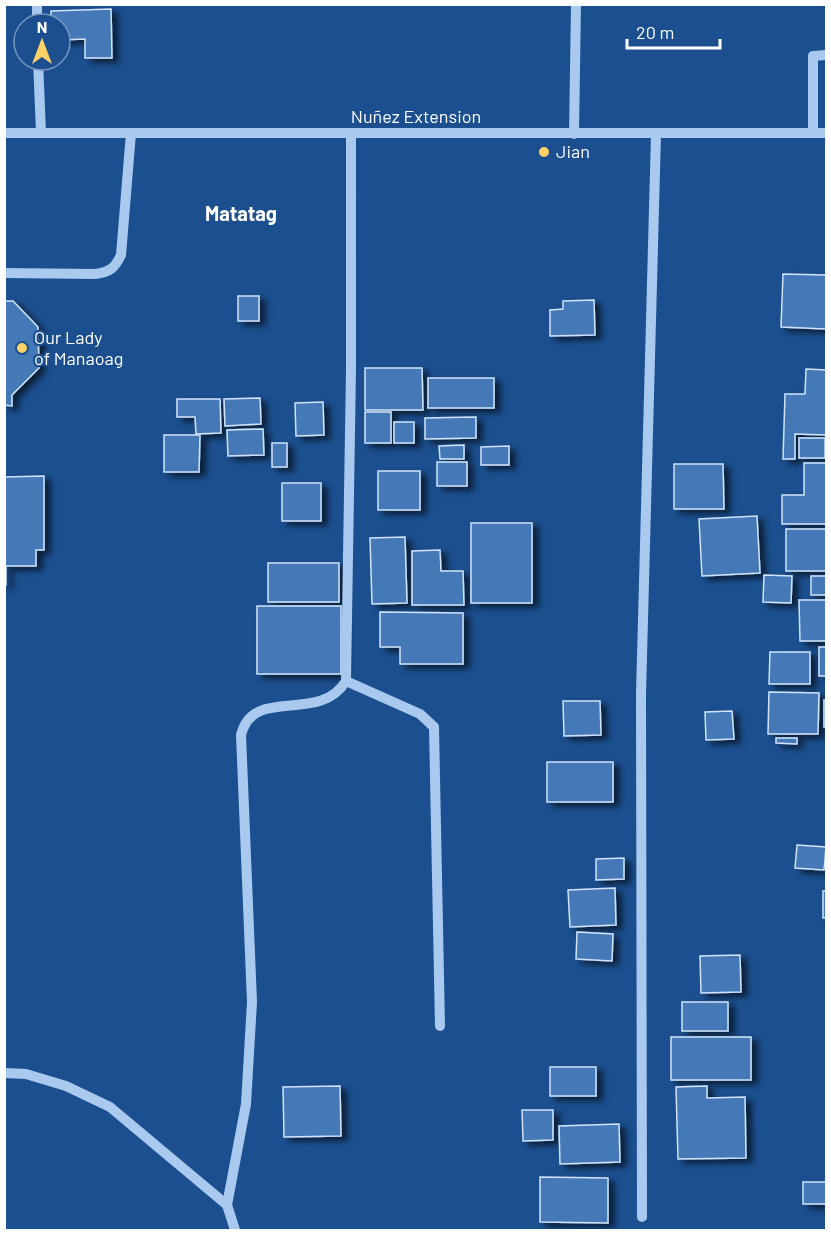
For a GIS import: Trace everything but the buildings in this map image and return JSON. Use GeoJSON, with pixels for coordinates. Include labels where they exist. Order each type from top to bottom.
{"type":"FeatureCollection","features":[{"type":"Feature","properties":{"kind":"street"},"geometry":{"type":"LineString","coordinates":[[574,134],[576,4]]}},
{"type":"Feature","properties":{"kind":"street"},"geometry":{"type":"LineString","coordinates":[[813,133],[813,56],[826,56]]}},
{"type":"Feature","properties":{"kind":"street"},"geometry":{"type":"LineString","coordinates":[[38,72],[41,133]]}},
{"type":"Feature","properties":{"kind":"street","name":"Nuñez Extension"},"geometry":{"type":"LineString","coordinates":[[4,133],[826,133]]}},
{"type":"Feature","properties":{"kind":"street"},"geometry":{"type":"LineString","coordinates":[[4,273],[95,274],[105,273],[117,264],[121,255],[131,133]]}},
{"type":"Feature","properties":{"kind":"street"},"geometry":{"type":"LineString","coordinates":[[235,1230],[227,1205],[246,1104],[252,1002],[241,735],[243,725],[253,714],[267,708],[313,704],[332,697],[346,681],[351,369],[351,134]]}},
{"type":"Feature","properties":{"kind":"street"},"geometry":{"type":"LineString","coordinates":[[642,1217],[641,694],[656,134]]}},
{"type":"Feature","properties":{"kind":"street"},"geometry":{"type":"LineString","coordinates":[[346,681],[420,714],[434,728],[440,1026]]}},
{"type":"Feature","properties":{"kind":"street"},"geometry":{"type":"LineString","coordinates":[[4,1072],[26,1074],[66,1086],[110,1107],[227,1205]]}},
{"type":"Feature","properties":{"kind":"place","name":"Jian"},"geometry":{"type":"Point","coordinates":[544,152]}},
{"type":"Feature","properties":{"kind":"place","name":"Our Lady of Manaoag"},"geometry":{"type":"Point","coordinates":[22,348]}},
{"type":"Feature","properties":{"kind":"district","name":"Matatag"},"geometry":{"type":"Point","coordinates":[241,214]}}]}
